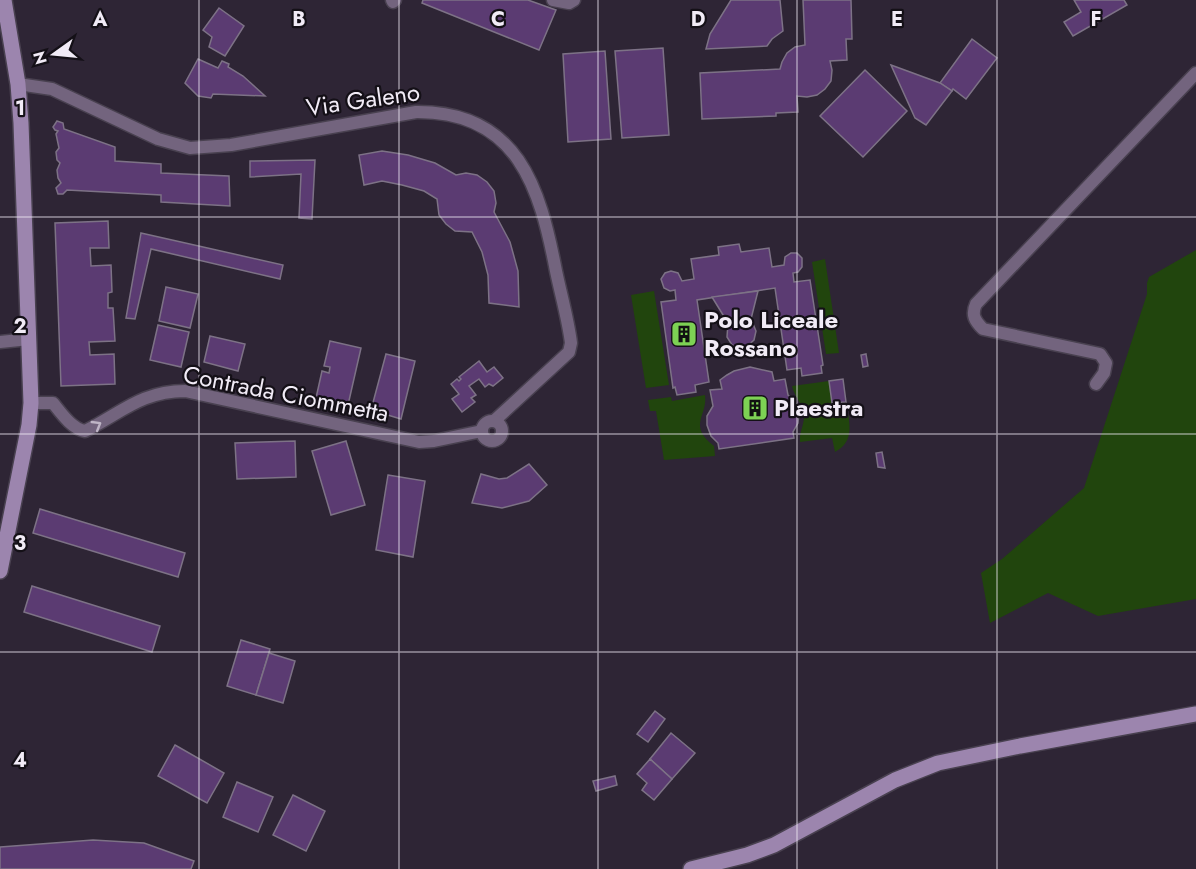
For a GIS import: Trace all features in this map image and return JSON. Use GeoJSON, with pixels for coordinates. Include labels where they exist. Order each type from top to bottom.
{"type":"FeatureCollection","features":[{"type":"Feature","properties":{"kind":"main road"},"geometry":{"type":"LineString","coordinates":[[0,571],[29,426],[31,403],[21,123],[18,84],[4,0]]}},
{"type":"Feature","properties":{"kind":"main road"},"geometry":{"type":"LineString","coordinates":[[691,869],[747,855],[774,845],[886,785],[938,763],[1196,714]]}},
{"type":"Feature","properties":{"kind":"street"},"geometry":{"type":"LineString","coordinates":[[553,0],[569,3],[574,0]]}},
{"type":"Feature","properties":{"kind":"street"},"geometry":{"type":"LineString","coordinates":[[1096,384],[1104,373],[1106,363],[1100,354],[983,329],[974,318],[973,309],[1196,73]]}},
{"type":"Feature","properties":{"kind":"street","name":"Via Galeno"},"geometry":{"type":"LineString","coordinates":[[18,84],[52,88],[158,139],[190,148],[231,145],[416,112],[446,115],[488,130],[518,159],[538,196],[546,220],[571,343],[569,352],[494,421]]}},
{"type":"Feature","properties":{"kind":"street"},"geometry":{"type":"LineString","coordinates":[[0,342],[29,339]]}},
{"type":"Feature","properties":{"kind":"street","name":"Contrada Ciommetta"},"geometry":{"type":"LineString","coordinates":[[31,403],[52,403],[80,431],[85,431],[133,402],[159,393],[175,391],[185,391],[419,442],[482,431]]}},
{"type":"Feature","properties":{"kind":"street"},"geometry":{"type":"LineString","coordinates":[[494,421],[501,428],[501,434],[498,439],[489,441],[484,437],[482,431],[484,424],[494,421]]}},
{"type":"Feature","properties":{"kind":"green space"},"geometry":{"type":"Polygon","coordinates":[[[1196,250],[1196,599],[1098,616],[1048,593],[990,623],[981,573],[1002,559],[1084,488],[1147,294],[1149,277],[1196,250]]]}},
{"type":"Feature","properties":{"kind":"green space"},"geometry":{"type":"Polygon","coordinates":[[[825,259],[839,353],[826,354],[812,262],[825,259]]]}},
{"type":"Feature","properties":{"kind":"green space"},"geometry":{"type":"Polygon","coordinates":[[[654,291],[669,385],[646,388],[631,295],[654,291]]]}},
{"type":"Feature","properties":{"kind":"green space"},"geometry":{"type":"Polygon","coordinates":[[[829,381],[832,403],[846,402],[850,430],[842,448],[835,452],[832,438],[800,442],[804,413],[792,386],[829,381]]]}},
{"type":"Feature","properties":{"kind":"green space"},"geometry":{"type":"Polygon","coordinates":[[[705,395],[700,426],[706,439],[714,446],[715,456],[664,460],[656,411],[650,411],[648,400],[671,397],[672,401],[705,395]]]}},
{"type":"Feature","properties":{"kind":"building"},"geometry":{"type":"Polygon","coordinates":[[[423,0],[528,0],[556,10],[539,50],[422,3],[423,0]]]}},
{"type":"Feature","properties":{"kind":"building"},"geometry":{"type":"Polygon","coordinates":[[[731,0],[780,0],[783,31],[767,46],[706,49],[710,34],[731,0]]]}},
{"type":"Feature","properties":{"kind":"building"},"geometry":{"type":"Polygon","coordinates":[[[803,0],[851,0],[852,39],[846,39],[847,60],[830,61],[831,81],[825,89],[817,95],[797,96],[798,112],[776,113],[776,116],[702,119],[700,73],[780,69],[787,53],[795,47],[805,45],[803,0]]]}},
{"type":"Feature","properties":{"kind":"building"},"geometry":{"type":"Polygon","coordinates":[[[1074,0],[1124,0],[1127,5],[1073,36],[1064,22],[1081,12],[1074,0]]]}},
{"type":"Feature","properties":{"kind":"building"},"geometry":{"type":"Polygon","coordinates":[[[219,8],[244,26],[225,56],[209,47],[212,37],[203,30],[219,8]]]}},
{"type":"Feature","properties":{"kind":"building"},"geometry":{"type":"Polygon","coordinates":[[[972,39],[997,58],[966,99],[940,83],[972,39]]]}},
{"type":"Feature","properties":{"kind":"building"},"geometry":{"type":"Polygon","coordinates":[[[663,48],[669,135],[622,138],[615,51],[663,48]]]}},
{"type":"Feature","properties":{"kind":"building"},"geometry":{"type":"Polygon","coordinates":[[[605,51],[611,139],[568,142],[563,54],[605,51]]]}},
{"type":"Feature","properties":{"kind":"building"},"geometry":{"type":"Polygon","coordinates":[[[198,59],[218,68],[222,61],[229,64],[228,67],[243,76],[265,96],[213,94],[211,98],[198,96],[185,83],[198,59]]]}},
{"type":"Feature","properties":{"kind":"building"},"geometry":{"type":"Polygon","coordinates":[[[891,65],[940,83],[952,91],[926,125],[915,118],[891,65]]]}},
{"type":"Feature","properties":{"kind":"building"},"geometry":{"type":"Polygon","coordinates":[[[865,70],[907,111],[863,157],[820,116],[865,70]]]}},
{"type":"Feature","properties":{"kind":"building"},"geometry":{"type":"Polygon","coordinates":[[[57,121],[63,123],[64,129],[115,147],[115,161],[161,164],[161,173],[229,176],[230,206],[161,202],[161,195],[67,190],[63,194],[58,194],[56,188],[61,183],[57,170],[60,163],[56,152],[59,148],[56,134],[58,131],[53,127],[57,121]]]}},
{"type":"Feature","properties":{"kind":"building"},"geometry":{"type":"Polygon","coordinates":[[[382,151],[408,155],[435,163],[456,175],[466,173],[477,175],[487,182],[494,191],[496,203],[494,212],[510,242],[518,271],[519,307],[489,303],[488,275],[482,252],[472,232],[455,231],[446,224],[439,215],[437,199],[424,191],[382,181],[364,185],[359,155],[382,151]]]}},
{"type":"Feature","properties":{"kind":"building"},"geometry":{"type":"Polygon","coordinates":[[[315,160],[312,219],[299,218],[301,174],[250,177],[250,161],[315,160]]]}},
{"type":"Feature","properties":{"kind":"building"},"geometry":{"type":"Polygon","coordinates":[[[108,221],[109,248],[90,248],[91,266],[111,265],[112,292],[108,293],[108,308],[113,308],[115,341],[89,342],[90,355],[114,354],[115,384],[61,386],[55,223],[108,221]]]}},
{"type":"Feature","properties":{"kind":"building"},"geometry":{"type":"Polygon","coordinates":[[[141,233],[283,265],[280,279],[151,249],[135,319],[126,318],[141,233]]]}},
{"type":"Feature","properties":{"kind":"building","name":"Polo Liceale Rossano"},"geometry":{"type":"Polygon","coordinates":[[[739,244],[741,252],[769,248],[772,267],[784,265],[785,257],[791,253],[797,253],[802,258],[802,267],[798,272],[793,273],[794,282],[810,280],[823,365],[821,366],[822,373],[802,376],[801,368],[787,370],[775,288],[697,300],[709,382],[695,385],[696,392],[677,395],[675,387],[673,388],[661,302],[676,300],[675,290],[670,291],[664,288],[661,279],[665,273],[671,271],[678,273],[682,281],[694,279],[691,259],[719,255],[718,247],[739,244]]]}},
{"type":"Feature","properties":{"kind":"building"},"geometry":{"type":"Polygon","coordinates":[[[166,287],[198,294],[190,328],[159,321],[166,287]]]}},
{"type":"Feature","properties":{"kind":"building"},"geometry":{"type":"Polygon","coordinates":[[[758,291],[751,319],[756,331],[754,340],[747,346],[732,345],[727,337],[728,323],[712,297],[758,291]]]}},
{"type":"Feature","properties":{"kind":"building"},"geometry":{"type":"Polygon","coordinates":[[[158,325],[189,332],[181,367],[150,360],[158,325]]]}},
{"type":"Feature","properties":{"kind":"building"},"geometry":{"type":"Polygon","coordinates":[[[210,336],[245,344],[238,371],[204,362],[210,336]]]}},
{"type":"Feature","properties":{"kind":"building"},"geometry":{"type":"Polygon","coordinates":[[[330,341],[361,348],[348,405],[316,398],[322,371],[329,373],[330,367],[324,366],[330,341]]]}},
{"type":"Feature","properties":{"kind":"building"},"geometry":{"type":"Polygon","coordinates":[[[386,354],[415,361],[401,419],[371,410],[386,354]]]}},
{"type":"Feature","properties":{"kind":"building"},"geometry":{"type":"Polygon","coordinates":[[[866,354],[868,366],[863,367],[861,355],[866,354]]]}},
{"type":"Feature","properties":{"kind":"building"},"geometry":{"type":"Polygon","coordinates":[[[479,361],[487,372],[494,367],[503,378],[493,386],[489,384],[485,387],[479,379],[469,386],[476,395],[471,398],[475,402],[462,412],[452,399],[459,394],[451,384],[457,379],[459,381],[461,379],[459,377],[479,361]]]}},
{"type":"Feature","properties":{"kind":"building","name":"Plaestra"},"geometry":{"type":"Polygon","coordinates":[[[750,367],[772,372],[774,381],[785,379],[788,395],[794,400],[799,412],[798,423],[793,432],[794,438],[719,449],[707,425],[707,416],[713,406],[710,390],[722,389],[720,380],[734,371],[750,367]]]}},
{"type":"Feature","properties":{"kind":"building"},"geometry":{"type":"Polygon","coordinates":[[[843,379],[846,402],[832,403],[829,381],[843,379]]]}},
{"type":"Feature","properties":{"kind":"building"},"geometry":{"type":"Polygon","coordinates":[[[295,441],[296,477],[237,479],[235,443],[295,441]]]}},
{"type":"Feature","properties":{"kind":"building"},"geometry":{"type":"Polygon","coordinates":[[[346,441],[365,505],[331,515],[312,451],[346,441]]]}},
{"type":"Feature","properties":{"kind":"building"},"geometry":{"type":"Polygon","coordinates":[[[882,452],[885,468],[878,467],[876,453],[882,452]]]}},
{"type":"Feature","properties":{"kind":"building"},"geometry":{"type":"Polygon","coordinates":[[[529,464],[547,485],[529,501],[502,508],[472,503],[481,474],[499,479],[507,478],[529,464]]]}},
{"type":"Feature","properties":{"kind":"building"},"geometry":{"type":"Polygon","coordinates":[[[388,475],[425,481],[413,557],[376,550],[388,475]]]}},
{"type":"Feature","properties":{"kind":"building"},"geometry":{"type":"Polygon","coordinates":[[[40,509],[185,553],[178,577],[33,533],[40,509]]]}},
{"type":"Feature","properties":{"kind":"building"},"geometry":{"type":"Polygon","coordinates":[[[32,586],[160,626],[152,652],[24,612],[32,586]]]}},
{"type":"Feature","properties":{"kind":"building"},"geometry":{"type":"Polygon","coordinates":[[[241,640],[270,649],[256,695],[227,686],[241,640]]]}},
{"type":"Feature","properties":{"kind":"building"},"geometry":{"type":"Polygon","coordinates":[[[269,653],[295,661],[283,703],[256,695],[269,653]]]}},
{"type":"Feature","properties":{"kind":"building"},"geometry":{"type":"Polygon","coordinates":[[[655,711],[665,719],[648,742],[637,734],[655,711]]]}},
{"type":"Feature","properties":{"kind":"building"},"geometry":{"type":"Polygon","coordinates":[[[671,733],[695,753],[672,779],[650,759],[671,733]]]}},
{"type":"Feature","properties":{"kind":"building"},"geometry":{"type":"Polygon","coordinates":[[[175,745],[224,773],[207,803],[158,776],[175,745]]]}},
{"type":"Feature","properties":{"kind":"building"},"geometry":{"type":"Polygon","coordinates":[[[650,759],[672,779],[654,800],[642,790],[647,783],[637,774],[650,759]]]}},
{"type":"Feature","properties":{"kind":"building"},"geometry":{"type":"Polygon","coordinates":[[[615,776],[617,785],[596,791],[593,781],[615,776]]]}},
{"type":"Feature","properties":{"kind":"building"},"geometry":{"type":"Polygon","coordinates":[[[237,782],[273,797],[258,832],[223,817],[237,782]]]}},
{"type":"Feature","properties":{"kind":"building"},"geometry":{"type":"Polygon","coordinates":[[[293,795],[325,811],[306,851],[273,835],[293,795]]]}},
{"type":"Feature","properties":{"kind":"building"},"geometry":{"type":"Polygon","coordinates":[[[93,840],[144,843],[194,861],[191,869],[0,869],[0,847],[93,840]]]}},
{"type":"Feature","properties":{"kind":"place","name":"Polo Liceale Rossano"},"geometry":{"type":"Point","coordinates":[684,334]}},
{"type":"Feature","properties":{"kind":"place","name":"Plaestra"},"geometry":{"type":"Point","coordinates":[755,408]}}]}
